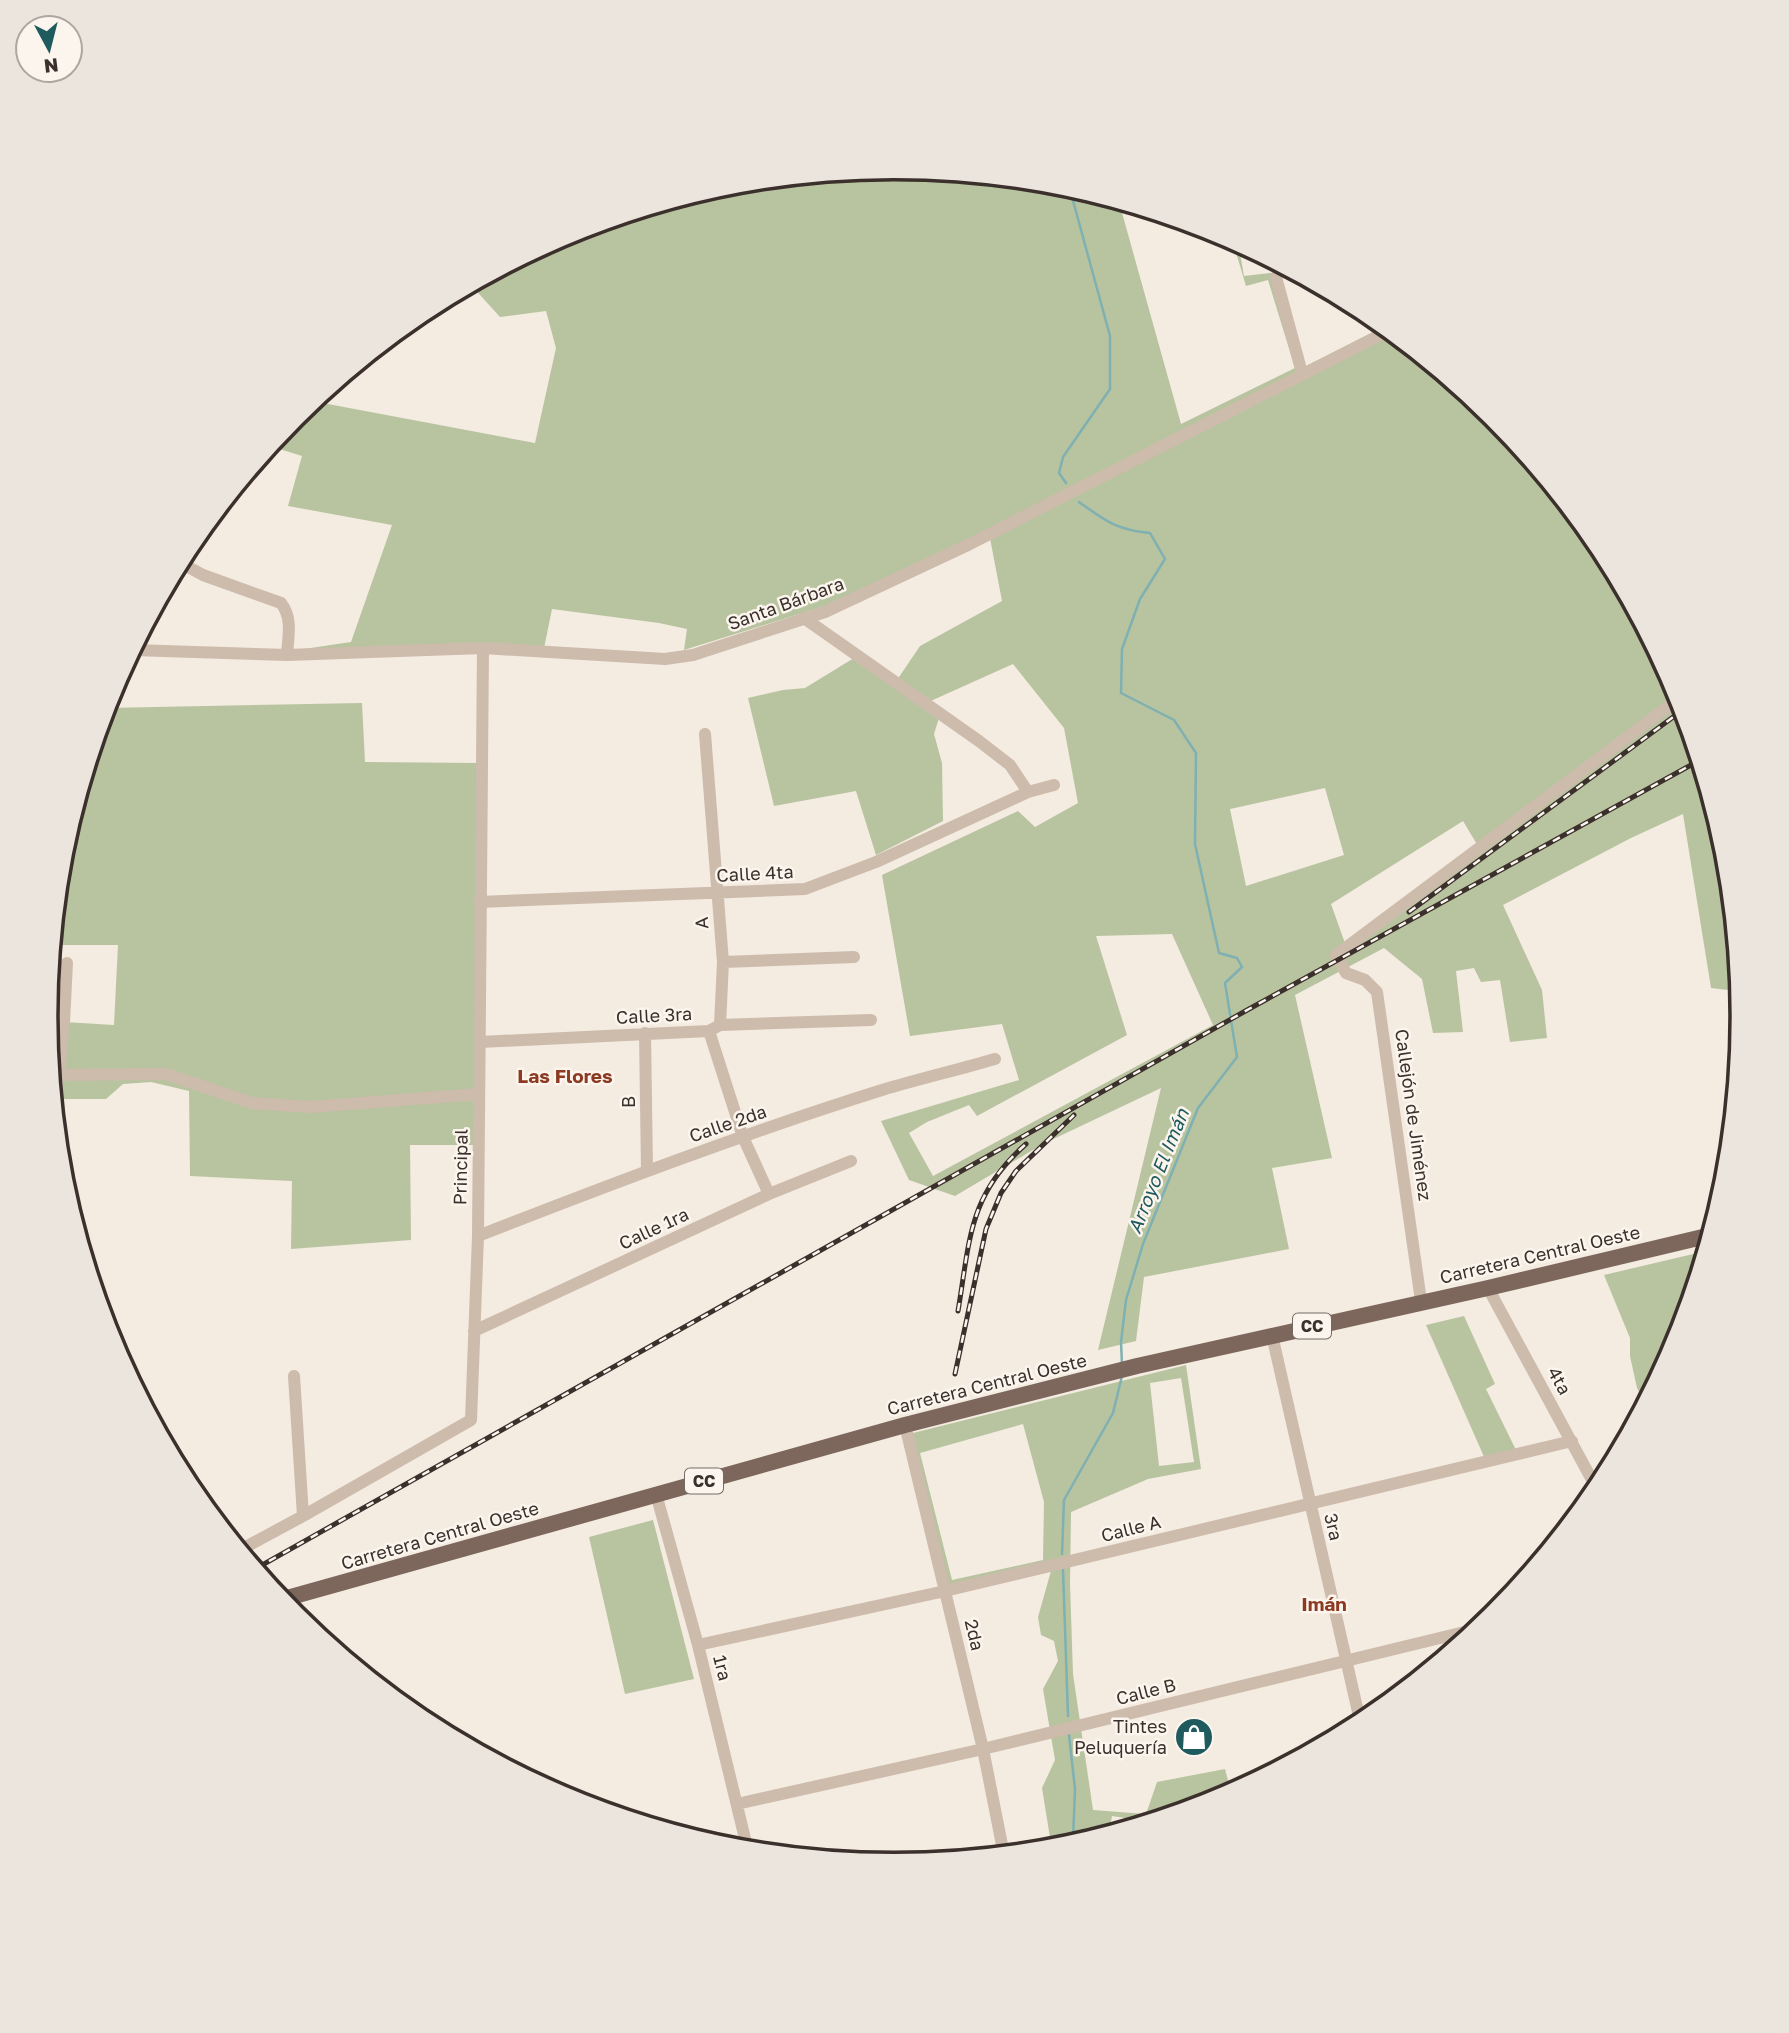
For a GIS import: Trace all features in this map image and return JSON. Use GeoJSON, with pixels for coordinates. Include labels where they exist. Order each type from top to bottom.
{"type":"FeatureCollection","features":[{"type":"Feature","properties":{"kind":"main road","name":"Carretera Central Oeste"},"geometry":{"type":"LineString","coordinates":[[292,1597],[905,1425],[1137,1366],[1702,1237]]}},
{"type":"Feature","properties":{"kind":"street"},"geometry":{"type":"LineString","coordinates":[[1276,277],[1302,373]]}},
{"type":"Feature","properties":{"kind":"street","name":"Santa Bárbara"},"geometry":{"type":"LineString","coordinates":[[142,650],[287,655],[482,648],[665,659],[693,655],[825,612],[970,544],[1379,335]]}},
{"type":"Feature","properties":{"kind":"street"},"geometry":{"type":"LineString","coordinates":[[189,568],[281,603],[289,623],[287,655]]}},
{"type":"Feature","properties":{"kind":"street"},"geometry":{"type":"LineString","coordinates":[[804,618],[1010,765],[1028,792]]}},
{"type":"Feature","properties":{"kind":"street","name":"Principal"},"geometry":{"type":"LineString","coordinates":[[247,1546],[471,1420],[478,1236],[482,648]]}},
{"type":"Feature","properties":{"kind":"street","name":"Callejón de Jiménez"},"geometry":{"type":"LineString","coordinates":[[1421,1301],[1377,992],[1364,980],[1346,973],[1336,955],[1671,704]]}},
{"type":"Feature","properties":{"kind":"street","name":"A"},"geometry":{"type":"LineString","coordinates":[[705,734],[723,962],[714,1028],[743,1137],[769,1195]]}},
{"type":"Feature","properties":{"kind":"street","name":"Calle 4ta"},"geometry":{"type":"LineString","coordinates":[[479,902],[805,889],[876,862],[1028,792],[1054,785]]}},
{"type":"Feature","properties":{"kind":"street"},"geometry":{"type":"LineString","coordinates":[[723,962],[854,957]]}},
{"type":"Feature","properties":{"kind":"street"},"geometry":{"type":"LineString","coordinates":[[59,1056],[67,963]]}},
{"type":"Feature","properties":{"kind":"street","name":"Calle 3ra"},"geometry":{"type":"LineString","coordinates":[[480,1042],[871,1020]]}},
{"type":"Feature","properties":{"kind":"street"},"geometry":{"type":"LineString","coordinates":[[58,1022],[64,1022]]}},
{"type":"Feature","properties":{"kind":"street","name":"B"},"geometry":{"type":"LineString","coordinates":[[646,1033],[647,1170]]}},
{"type":"Feature","properties":{"kind":"street","name":"Calle 2da"},"geometry":{"type":"LineString","coordinates":[[478,1236],[647,1170],[743,1137],[885,1089],[995,1059]]}},
{"type":"Feature","properties":{"kind":"street"},"geometry":{"type":"LineString","coordinates":[[60,1075],[166,1074],[252,1102],[309,1107],[479,1094]]}},
{"type":"Feature","properties":{"kind":"street","name":"Calle 1ra"},"geometry":{"type":"LineString","coordinates":[[474,1331],[769,1195],[851,1161]]}},
{"type":"Feature","properties":{"kind":"street","name":"4ta"},"geometry":{"type":"LineString","coordinates":[[1488,1288],[1592,1479]]}},
{"type":"Feature","properties":{"kind":"street","name":"3ra"},"geometry":{"type":"LineString","coordinates":[[1272,1335],[1357,1713]]}},
{"type":"Feature","properties":{"kind":"street"},"geometry":{"type":"LineString","coordinates":[[294,1376],[303,1516]]}},
{"type":"Feature","properties":{"kind":"street","name":"2da"},"geometry":{"type":"LineString","coordinates":[[905,1425],[983,1749],[1002,1846]]}},
{"type":"Feature","properties":{"kind":"street","name":"Calle A"},"geometry":{"type":"LineString","coordinates":[[698,1645],[945,1591],[1572,1441]]}},
{"type":"Feature","properties":{"kind":"street","name":"1ra"},"geometry":{"type":"LineString","coordinates":[[656,1494],[698,1645],[745,1839]]}},
{"type":"Feature","properties":{"kind":"street","name":"Calle B"},"geometry":{"type":"LineString","coordinates":[[737,1804],[983,1749],[1459,1633]]}},
{"type":"Feature","properties":{"kind":"green space"},"geometry":{"type":"Polygon","coordinates":[[[894,180],[1004,187],[1122,211],[1181,424],[1295,368],[1268,280],[1246,286],[1236,253],[1240,255],[1244,276],[1279,274],[1304,367],[1374,332],[1404,353],[1446,387],[1524,465],[1558,507],[1619,598],[1668,696],[1703,800],[1724,907],[1729,962],[1730,1035],[1728,990],[1711,988],[1683,814],[1503,905],[1542,990],[1547,1038],[1510,1042],[1500,980],[1481,982],[1474,968],[1456,971],[1463,1032],[1433,1033],[1422,979],[1384,948],[1295,995],[1332,1158],[1272,1168],[1289,1249],[1144,1277],[1136,1341],[1098,1350],[1161,1088],[1043,1144],[955,1196],[909,1180],[881,1121],[1019,1080],[1002,1024],[910,1036],[882,875],[1018,811],[1035,827],[1078,803],[1064,728],[1013,664],[924,704],[940,715],[934,734],[942,763],[943,821],[876,855],[856,791],[774,806],[748,698],[805,688],[854,658],[893,686],[920,646],[1002,601],[989,533],[825,606],[684,650],[687,629],[552,609],[543,653],[297,650],[351,642],[392,525],[288,506],[302,456],[280,449],[326,404],[535,443],[556,348],[546,311],[500,317],[477,292],[574,243],[678,208],[785,187],[840,182],[894,180]],[[1325,788],[1230,809],[1246,886],[1344,855],[1325,788]],[[1463,821],[1331,904],[1346,946],[1478,846],[1463,821]],[[1172,934],[1096,936],[1127,1035],[977,1116],[969,1105],[927,1122],[909,1133],[933,1176],[1213,1025],[1172,934]]]}},
{"type":"Feature","properties":{"kind":"green space"},"geometry":{"type":"Polygon","coordinates":[[[362,703],[365,762],[478,763],[477,1145],[410,1145],[411,1240],[291,1249],[292,1181],[190,1176],[189,1091],[151,1082],[123,1084],[106,1099],[63,1099],[64,1022],[114,1025],[118,945],[62,945],[74,853],[86,800],[117,708],[362,703]]]}},
{"type":"Feature","properties":{"kind":"green space"},"geometry":{"type":"Polygon","coordinates":[[[1697,1253],[1668,1337],[1641,1395],[1630,1356],[1630,1338],[1604,1275],[1697,1253]]]}},
{"type":"Feature","properties":{"kind":"green space"},"geometry":{"type":"Polygon","coordinates":[[[1464,1316],[1495,1384],[1486,1389],[1516,1450],[1485,1459],[1426,1325],[1464,1316]]]}},
{"type":"Feature","properties":{"kind":"green space"},"geometry":{"type":"Polygon","coordinates":[[[1186,1365],[1201,1469],[1148,1479],[1071,1512],[1073,1674],[1093,1810],[1146,1814],[1157,1782],[1225,1769],[1229,1784],[1163,1809],[1131,1819],[1112,1816],[1110,1825],[1050,1838],[1042,1788],[1055,1760],[1043,1689],[1058,1661],[1054,1641],[1041,1635],[1038,1617],[1051,1571],[944,1595],[905,1435],[1186,1365]],[[1181,1378],[1150,1383],[1159,1466],[1194,1462],[1181,1378]],[[1023,1424],[920,1453],[952,1580],[1043,1560],[1044,1502],[1023,1424]]]}},
{"type":"Feature","properties":{"kind":"green space"},"geometry":{"type":"Polygon","coordinates":[[[653,1520],[694,1679],[625,1694],[589,1537],[653,1520]]]}},
{"type":"Feature","properties":{"kind":"waterway","name":"Arroyo El Imán"},"geometry":{"type":"LineString","coordinates":[[1066,483],[1059,473],[1063,457],[1110,389],[1110,336],[1073,199]]}},
{"type":"Feature","properties":{"kind":"waterway","name":"Arroyo El Imán"},"geometry":{"type":"LineString","coordinates":[[1079,502],[1112,524],[1128,530],[1150,533],[1165,559],[1140,599],[1122,649],[1121,693],[1174,720],[1196,753],[1195,844],[1219,953],[1237,958],[1242,967],[1225,983],[1237,1057],[1198,1108],[1143,1244],[1126,1300],[1121,1342],[1122,1365]]}},
{"type":"Feature","properties":{"kind":"waterway","name":"Arroyo El Imán"},"geometry":{"type":"LineString","coordinates":[[1062,1554],[1064,1500],[1113,1413],[1122,1376]]}},
{"type":"Feature","properties":{"kind":"waterway","name":"Arroyo El Imán"},"geometry":{"type":"LineString","coordinates":[[1063,1570],[1068,1716]]}},
{"type":"Feature","properties":{"kind":"waterway","name":"Arroyo El Imán"},"geometry":{"type":"LineString","coordinates":[[1069,1735],[1075,1789],[1073,1834]]}},
{"type":"Feature","properties":{"kind":"railway"},"geometry":{"type":"LineString","coordinates":[[1409,912],[1675,716]]}},
{"type":"Feature","properties":{"kind":"railway"},"geometry":{"type":"LineString","coordinates":[[262,1565],[1249,1009],[1692,764]]}},
{"type":"Feature","properties":{"kind":"railway"},"geometry":{"type":"LineString","coordinates":[[955,1374],[986,1229],[1001,1193],[1016,1171],[1074,1115]]}},
{"type":"Feature","properties":{"kind":"railway"},"geometry":{"type":"LineString","coordinates":[[958,1311],[969,1240],[982,1201],[1007,1163],[1026,1144]]}},
{"type":"Feature","properties":{"kind":"place","name":"Tintes Peluquería"},"geometry":{"type":"Point","coordinates":[1194,1737]}},
{"type":"Feature","properties":{"kind":"district","name":"Las Flores"},"geometry":{"type":"Point","coordinates":[565,1076]}},
{"type":"Feature","properties":{"kind":"district","name":"Imán"},"geometry":{"type":"Point","coordinates":[1324,1604]}}]}
